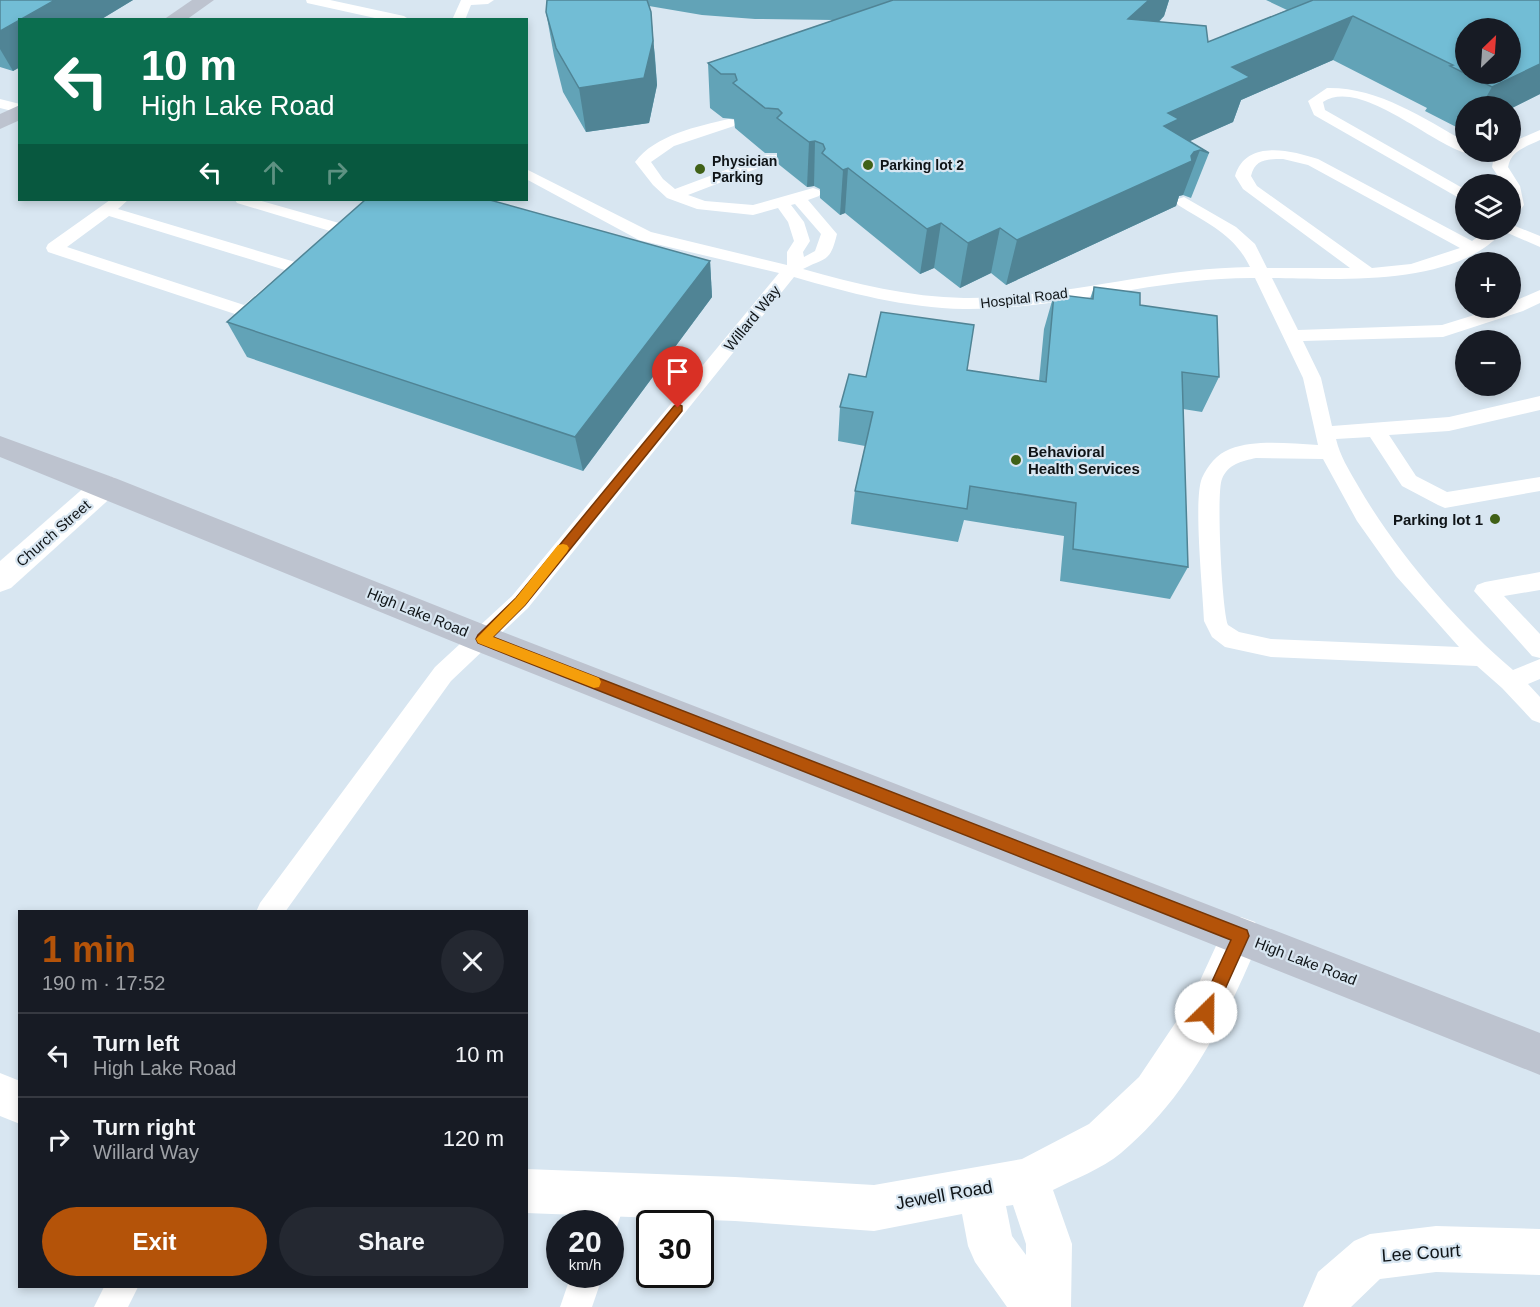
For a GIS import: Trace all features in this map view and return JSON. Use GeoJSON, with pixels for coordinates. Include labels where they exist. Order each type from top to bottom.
{"type":"FeatureCollection","features":[{"type":"Feature","properties":{"kind":"street"},"geometry":{"type":"LineString","coordinates":[[175,18],[205,0]]}},
{"type":"Feature","properties":{"kind":"street"},"geometry":{"type":"LineString","coordinates":[[0,123],[18,111]]}},
{"type":"Feature","properties":{"kind":"street","name":"High Lake Road"},"geometry":{"type":"LineString","coordinates":[[0,446],[105,486],[483,639],[1540,1054]]}},
{"type":"Feature","properties":{"kind":"street","name":"Church Street"},"geometry":{"type":"LineString","coordinates":[[2,574],[105,486]]}},
{"type":"Feature","properties":{"kind":"street","name":"Jewell Road"},"geometry":{"type":"LineString","coordinates":[[528,1191],[608,1209],[735,1199],[874,1208],[1027,1180],[1104,1139],[1154,1092],[1206,1012],[1241,936]]}},
{"type":"Feature","properties":{"kind":"street"},"geometry":{"type":"LineString","coordinates":[[0,1094],[18,1102]]}},
{"type":"Feature","properties":{"kind":"street"},"geometry":{"type":"LineString","coordinates":[[1027,1180],[1049,1244],[1047,1307]]}},
{"type":"Feature","properties":{"kind":"street"},"geometry":{"type":"LineString","coordinates":[[980,1189],[991,1246],[1035,1307]]}},
{"type":"Feature","properties":{"kind":"street","name":"Lee Court"},"geometry":{"type":"LineString","coordinates":[[1327,1307],[1335,1289],[1370,1257],[1436,1249],[1540,1252]]}},
{"type":"Feature","properties":{"kind":"lane"},"geometry":{"type":"LineString","coordinates":[[312,0],[395,18]]}},
{"type":"Feature","properties":{"kind":"lane"},"geometry":{"type":"LineString","coordinates":[[459,18],[467,1],[488,0]]}},
{"type":"Feature","properties":{"kind":"lane"},"geometry":{"type":"LineString","coordinates":[[1455,142],[1358,93],[1334,91],[1324,93],[1315,101],[1318,112],[1455,191]]}},
{"type":"Feature","properties":{"kind":"lane"},"geometry":{"type":"LineString","coordinates":[[0,103],[18,109]]}},
{"type":"Feature","properties":{"kind":"lane"},"geometry":{"type":"LineString","coordinates":[[729,123],[659,148],[646,155],[643,162],[658,182],[674,195],[703,206],[753,210],[798,198]]}},
{"type":"Feature","properties":{"kind":"lane"},"geometry":{"type":"LineString","coordinates":[[1521,144],[1540,134]]}},
{"type":"Feature","properties":{"kind":"lane"},"geometry":{"type":"LineString","coordinates":[[1368,273],[1251,189],[1243,176],[1243,169],[1247,164],[1254,159],[1276,154],[1301,157],[1472,248]]}},
{"type":"Feature","properties":{"kind":"lane"},"geometry":{"type":"LineString","coordinates":[[674,195],[771,158]]}},
{"type":"Feature","properties":{"kind":"lane"},"geometry":{"type":"LineString","coordinates":[[1490,162],[1500,167],[1504,174]]}},
{"type":"Feature","properties":{"kind":"lane"},"geometry":{"type":"LineString","coordinates":[[1500,167],[1501,162]]}},
{"type":"Feature","properties":{"kind":"lane","name":"Hospital Road"},"geometry":{"type":"LineString","coordinates":[[528,173],[645,236],[689,249],[728,254],[793,268],[893,296],[975,304],[1026,300],[1115,284],[1196,275],[1368,273],[1413,268],[1472,248],[1483,240]]}},
{"type":"Feature","properties":{"kind":"lane"},"geometry":{"type":"LineString","coordinates":[[798,198],[820,220],[829,234],[825,251],[817,261],[793,268],[795,252],[802,241],[798,198]]}},
{"type":"Feature","properties":{"kind":"lane"},"geometry":{"type":"LineString","coordinates":[[119,201],[54,248],[247,312],[375,201]]}},
{"type":"Feature","properties":{"kind":"lane"},"geometry":{"type":"LineString","coordinates":[[246,201],[341,229]]}},
{"type":"Feature","properties":{"kind":"lane"},"geometry":{"type":"LineString","coordinates":[[1184,202],[1230,230],[1249,248],[1312,378],[1327,442],[1364,515],[1404,570],[1482,657],[1510,681],[1540,714]]}},
{"type":"Feature","properties":{"kind":"lane"},"geometry":{"type":"LineString","coordinates":[[106,210],[298,267]]}},
{"type":"Feature","properties":{"kind":"lane"},"geometry":{"type":"LineString","coordinates":[[1521,234],[1540,242]]}},
{"type":"Feature","properties":{"kind":"lane","name":"Willard Way"},"geometry":{"type":"LineString","coordinates":[[270,910],[443,674],[520,602],[793,268]]}},
{"type":"Feature","properties":{"kind":"lane"},"geometry":{"type":"LineString","coordinates":[[1291,336],[1443,331],[1517,307],[1540,296]]}},
{"type":"Feature","properties":{"kind":"lane"},"geometry":{"type":"LineString","coordinates":[[1482,657],[1271,648],[1233,640],[1220,631],[1215,621],[1209,502],[1212,480],[1221,464],[1235,455],[1327,442],[1375,429],[1449,424],[1540,403]]}},
{"type":"Feature","properties":{"kind":"lane"},"geometry":{"type":"LineString","coordinates":[[1375,429],[1409,481],[1445,500],[1540,484]]}},
{"type":"Feature","properties":{"kind":"lane"},"geometry":{"type":"LineString","coordinates":[[1540,581],[1485,591],[1540,648]]}},
{"type":"Feature","properties":{"kind":"lane"},"geometry":{"type":"LineString","coordinates":[[1510,681],[1540,669]]}},
{"type":"Feature","properties":{"kind":"lane"},"geometry":{"type":"LineString","coordinates":[[110,1307],[121,1288]]}},
{"type":"Feature","properties":{"kind":"lane"},"geometry":{"type":"LineString","coordinates":[[576,1307],[583,1288]]}},
{"type":"Feature","properties":{"kind":"building"},"geometry":{"type":"Polygon","coordinates":[[[0,0],[55,0],[23,18],[18,18],[18,21],[0,31],[0,0]]]}},
{"type":"Feature","properties":{"kind":"building"},"geometry":{"type":"Polygon","coordinates":[[[547,0],[647,0],[651,12],[653,41],[644,78],[579,88],[556,48],[546,12],[547,0]]]}},
{"type":"Feature","properties":{"kind":"building"},"geometry":{"type":"Polygon","coordinates":[[[893,0],[1149,0],[1128,19],[1206,26],[1208,42],[1313,0],[1540,0],[1540,64],[1521,73],[1521,18],[1455,18],[1455,68],[1450,66],[1453,65],[1353,16],[1232,67],[1250,77],[1168,113],[1179,119],[1164,126],[1209,153],[1200,150],[1194,152],[1191,156],[1192,161],[1017,240],[1000,228],[968,243],[941,223],[927,229],[848,168],[843,170],[822,153],[825,149],[823,144],[815,141],[809,142],[777,118],[782,113],[778,109],[765,108],[733,83],[737,80],[735,74],[721,74],[708,63],[893,0]]]}},
{"type":"Feature","properties":{"kind":"building"},"geometry":{"type":"Polygon","coordinates":[[[364,201],[494,201],[710,261],[575,437],[227,322],[364,201]]]}},
{"type":"Feature","properties":{"kind":"building","name":"Behavioral Health Services"},"geometry":{"type":"Polygon","coordinates":[[[1094,287],[1140,293],[1140,305],[1217,316],[1219,377],[1182,372],[1188,567],[1073,549],[1076,503],[970,486],[967,509],[855,491],[873,412],[840,407],[849,374],[866,377],[881,312],[974,325],[967,370],[1046,382],[1054,294],[1093,299],[1094,287]]]}},
{"type":"Feature","properties":{"kind":"slow traffic"},"geometry":{"type":"LineString","coordinates":[[563,548],[520,602],[483,639],[594,682]]}},
{"type":"Feature","properties":{"kind":"place","name":"Parking lot 2"},"geometry":{"type":"Point","coordinates":[868,165]}},
{"type":"Feature","properties":{"kind":"place","name":"Physician Parking"},"geometry":{"type":"Point","coordinates":[700,169]}},
{"type":"Feature","properties":{"kind":"place","name":"Behavioral Health Services"},"geometry":{"type":"Point","coordinates":[1016,460]}},
{"type":"Feature","properties":{"kind":"place","name":"Parking lot 1"},"geometry":{"type":"Point","coordinates":[1495,519]}},
{"type":"Feature","properties":{"kind":"route"},"geometry":{"type":"LineString","coordinates":[[678,408],[520,602],[483,639],[1241,936],[1206,1012]]}}]}
